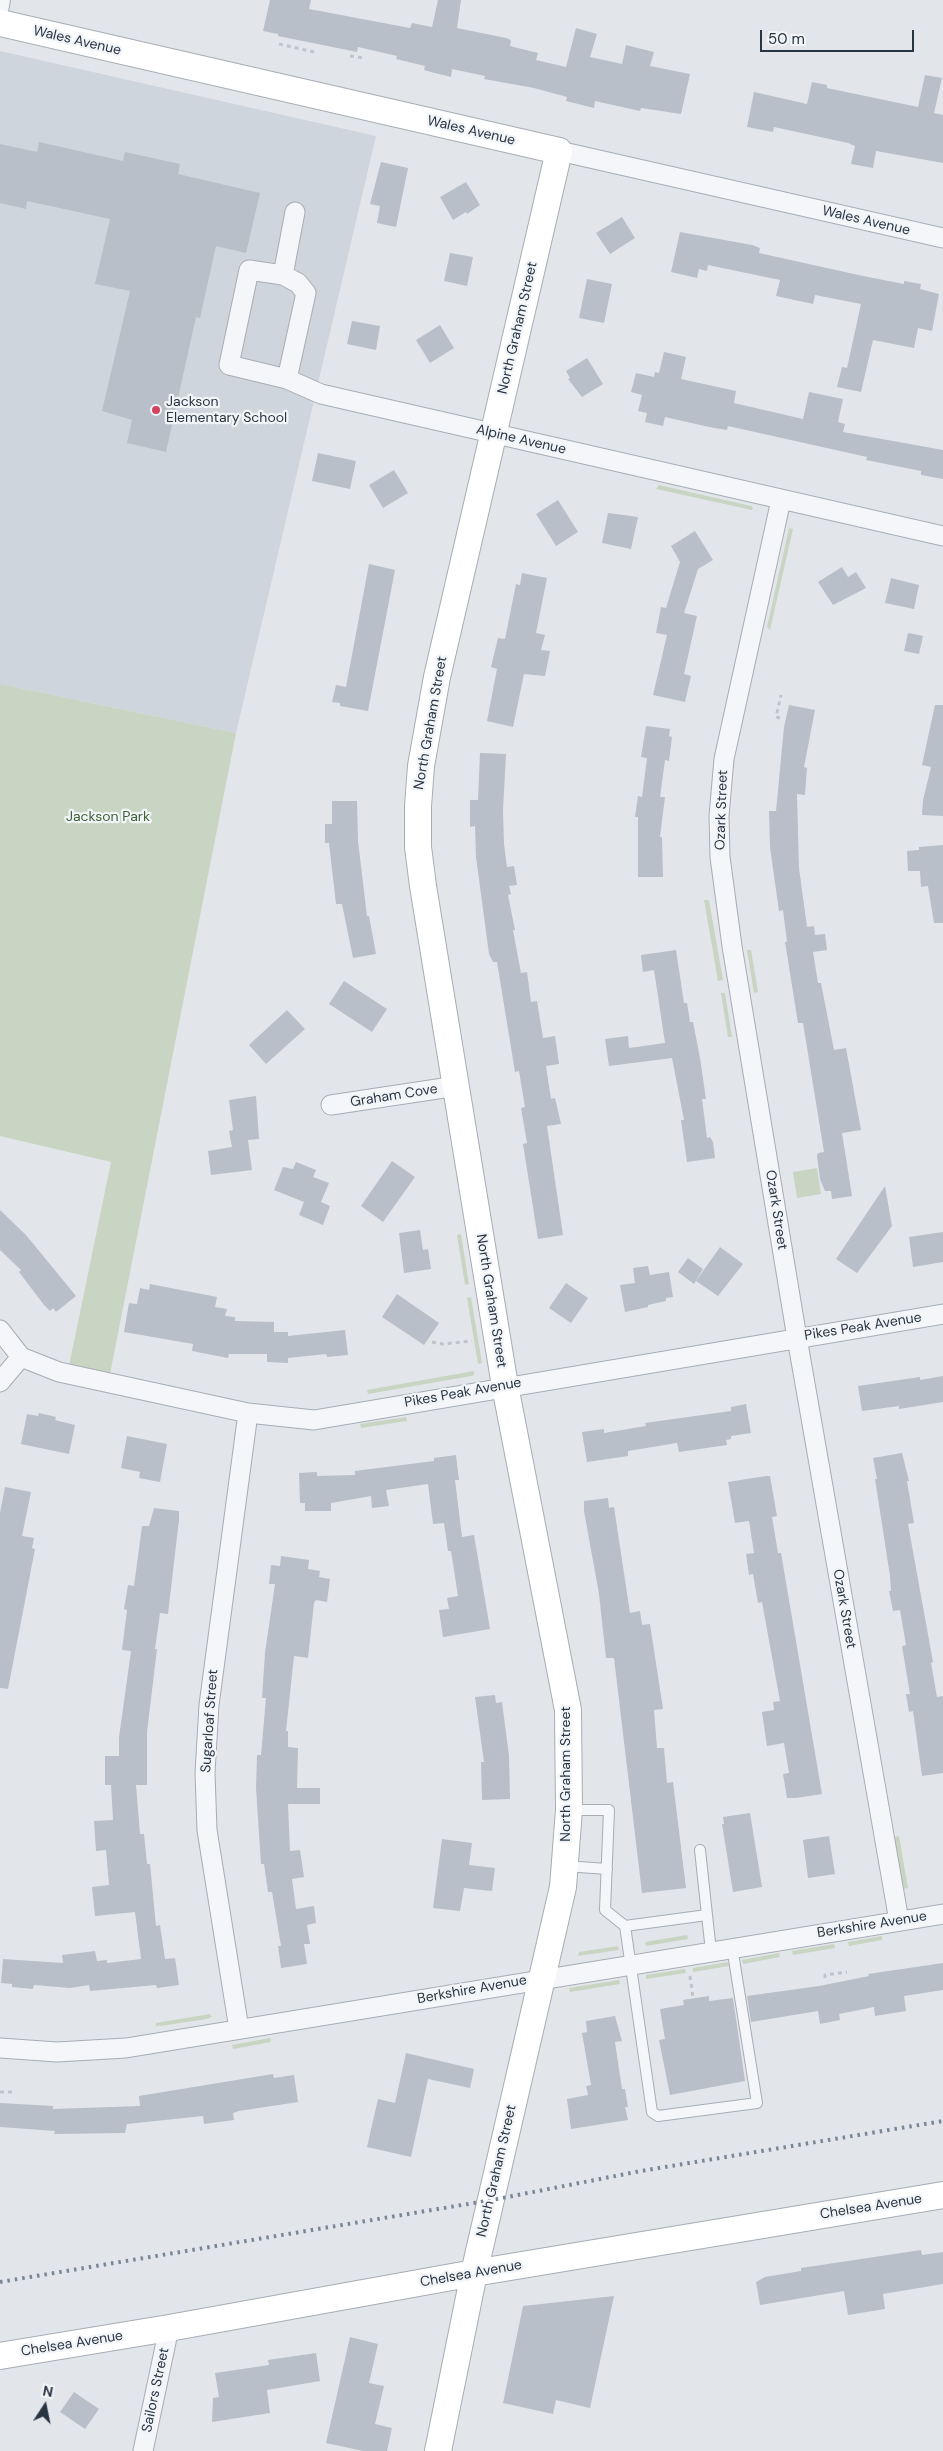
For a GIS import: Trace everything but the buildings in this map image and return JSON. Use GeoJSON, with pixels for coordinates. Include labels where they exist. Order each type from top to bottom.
{"type":"FeatureCollection","features":[{"type":"Feature","properties":{"kind":"main road","name":"Wales Avenue"},"geometry":{"type":"LineString","coordinates":[[0,24],[559,151]]}},
{"type":"Feature","properties":{"kind":"main road","name":"North Graham Street"},"geometry":{"type":"LineString","coordinates":[[438,2451],[474,2273],[540,1979],[563,1887],[569,1810],[568,1710],[505,1386],[423,886],[418,847],[418,806],[422,766],[437,677],[559,151]]}},
{"type":"Feature","properties":{"kind":"main road","name":"Chelsea Avenue"},"geometry":{"type":"LineString","coordinates":[[0,2356],[170,2328],[474,2273],[943,2195]]}},
{"type":"Feature","properties":{"kind":"street","name":"Wales Avenue"},"geometry":{"type":"LineString","coordinates":[[559,151],[943,238]]}},
{"type":"Feature","properties":{"kind":"street"},"geometry":{"type":"LineString","coordinates":[[287,379],[306,293],[298,283],[283,275],[295,212]]}},
{"type":"Feature","properties":{"kind":"street","name":"Alpine Avenue"},"geometry":{"type":"LineString","coordinates":[[283,275],[249,270],[229,365],[287,379],[320,394],[943,536]]}},
{"type":"Feature","properties":{"kind":"street","name":"Ozark Street"},"geometry":{"type":"LineString","coordinates":[[781,500],[724,760],[719,839],[732,946],[796,1338],[899,1921]]}},
{"type":"Feature","properties":{"kind":"street","name":"Graham Cove"},"geometry":{"type":"LineString","coordinates":[[331,1106],[456,1086]]}},
{"type":"Feature","properties":{"kind":"street","name":"Pikes Peak Avenue"},"geometry":{"type":"LineString","coordinates":[[21,1357],[59,1372],[248,1413],[314,1420],[505,1386],[943,1314]]}},
{"type":"Feature","properties":{"kind":"street"},"geometry":{"type":"LineString","coordinates":[[0,1330],[21,1357],[0,1382]]}},
{"type":"Feature","properties":{"kind":"street","name":"Sugarloaf Street"},"geometry":{"type":"LineString","coordinates":[[239,2030],[207,1830],[205,1774],[208,1705],[248,1413]]}},
{"type":"Feature","properties":{"kind":"street","name":"Berkshire Avenue"},"geometry":{"type":"LineString","coordinates":[[0,2048],[88,2052],[126,2048],[732,1947],[943,1914]]}},
{"type":"Feature","properties":{"kind":"street","name":"Sailors Street"},"geometry":{"type":"LineString","coordinates":[[143,2451],[170,2328]]}},
{"type":"Feature","properties":{"kind":"lane"},"geometry":{"type":"LineString","coordinates":[[0,24],[5,0]]}},
{"type":"Feature","properties":{"kind":"lane"},"geometry":{"type":"LineString","coordinates":[[569,1810],[609,1810],[605,1910],[625,1926],[652,2112],[658,2116],[756,2103],[732,1947]]}},
{"type":"Feature","properties":{"kind":"lane"},"geometry":{"type":"LineString","coordinates":[[700,1850],[711,1951]]}},
{"type":"Feature","properties":{"kind":"lane"},"geometry":{"type":"LineString","coordinates":[[565,1866],[607,1869]]}},
{"type":"Feature","properties":{"kind":"lane"},"geometry":{"type":"LineString","coordinates":[[625,1926],[708,1915]]}},
{"type":"Feature","properties":{"kind":"path"},"geometry":{"type":"LineString","coordinates":[[279,44],[314,52]]}},
{"type":"Feature","properties":{"kind":"path"},"geometry":{"type":"LineString","coordinates":[[350,56],[364,58]]}},
{"type":"Feature","properties":{"kind":"path"},"geometry":{"type":"LineString","coordinates":[[780,718],[776,717],[781,695]]}},
{"type":"Feature","properties":{"kind":"path"},"geometry":{"type":"LineString","coordinates":[[432,1342],[472,1341]]}},
{"type":"Feature","properties":{"kind":"path"},"geometry":{"type":"LineString","coordinates":[[825,1978],[825,1975],[847,1972]]}},
{"type":"Feature","properties":{"kind":"path"},"geometry":{"type":"LineString","coordinates":[[690,1975],[693,1998]]}},
{"type":"Feature","properties":{"kind":"path"},"geometry":{"type":"LineString","coordinates":[[0,2092],[15,2092]]}},
{"type":"Feature","properties":{"kind":"shaded area","name":"Jackson Elementary School"},"geometry":{"type":"Polygon","coordinates":[[[0,51],[376,136],[236,733],[0,684],[0,51]]]}},
{"type":"Feature","properties":{"kind":"green space"},"geometry":{"type":"Polygon","coordinates":[[[659,485],[753,507],[752,510],[656,489],[659,485]]]}},
{"type":"Feature","properties":{"kind":"green space"},"geometry":{"type":"Polygon","coordinates":[[[789,528],[793,529],[770,630],[767,627],[789,528]]]}},
{"type":"Feature","properties":{"kind":"green space","name":"Jackson Park"},"geometry":{"type":"Polygon","coordinates":[[[0,684],[236,733],[110,1374],[69,1366],[111,1162],[0,1136],[0,684]]]}},
{"type":"Feature","properties":{"kind":"green space"},"geometry":{"type":"Polygon","coordinates":[[[704,900],[709,900],[723,980],[718,981],[704,900]]]}},
{"type":"Feature","properties":{"kind":"green space"},"geometry":{"type":"Polygon","coordinates":[[[747,950],[751,950],[758,992],[754,993],[747,950]]]}},
{"type":"Feature","properties":{"kind":"green space"},"geometry":{"type":"Polygon","coordinates":[[[721,993],[725,993],[732,1037],[728,1037],[721,993]]]}},
{"type":"Feature","properties":{"kind":"green space"},"geometry":{"type":"Polygon","coordinates":[[[817,1168],[821,1194],[797,1198],[793,1172],[817,1168]]]}},
{"type":"Feature","properties":{"kind":"green space"},"geometry":{"type":"Polygon","coordinates":[[[461,1234],[469,1284],[465,1285],[457,1235],[461,1234]]]}},
{"type":"Feature","properties":{"kind":"green space"},"geometry":{"type":"Polygon","coordinates":[[[471,1297],[482,1363],[478,1364],[467,1298],[471,1297]]]}},
{"type":"Feature","properties":{"kind":"green space"},"geometry":{"type":"Polygon","coordinates":[[[474,1371],[474,1375],[471,1376],[368,1394],[367,1390],[474,1371]]]}},
{"type":"Feature","properties":{"kind":"green space"},"geometry":{"type":"Polygon","coordinates":[[[406,1417],[407,1421],[361,1428],[360,1424],[406,1417]]]}},
{"type":"Feature","properties":{"kind":"green space"},"geometry":{"type":"Polygon","coordinates":[[[899,1836],[908,1888],[904,1889],[894,1837],[899,1836]]]}},
{"type":"Feature","properties":{"kind":"green space"},"geometry":{"type":"Polygon","coordinates":[[[687,1935],[688,1939],[646,1946],[645,1942],[687,1935]]]}},
{"type":"Feature","properties":{"kind":"green space"},"geometry":{"type":"Polygon","coordinates":[[[882,1936],[882,1940],[849,1946],[848,1942],[882,1936]]]}},
{"type":"Feature","properties":{"kind":"green space"},"geometry":{"type":"Polygon","coordinates":[[[834,1944],[835,1948],[793,1955],[792,1951],[834,1944]]]}},
{"type":"Feature","properties":{"kind":"green space"},"geometry":{"type":"Polygon","coordinates":[[[618,1946],[619,1950],[578,1956],[579,1952],[618,1946]]]}},
{"type":"Feature","properties":{"kind":"green space"},"geometry":{"type":"Polygon","coordinates":[[[779,1953],[780,1957],[743,1964],[742,1960],[779,1953]]]}},
{"type":"Feature","properties":{"kind":"green space"},"geometry":{"type":"Polygon","coordinates":[[[728,1962],[729,1966],[693,1972],[693,1968],[728,1962]]]}},
{"type":"Feature","properties":{"kind":"green space"},"geometry":{"type":"Polygon","coordinates":[[[685,1969],[686,1973],[646,1979],[646,1975],[685,1969]]]}},
{"type":"Feature","properties":{"kind":"green space"},"geometry":{"type":"Polygon","coordinates":[[[619,1980],[620,1984],[570,1992],[569,1988],[619,1980]]]}},
{"type":"Feature","properties":{"kind":"green space"},"geometry":{"type":"Polygon","coordinates":[[[210,2014],[212,2017],[207,2019],[159,2025],[156,2027],[156,2023],[210,2014]]]}},
{"type":"Feature","properties":{"kind":"green space"},"geometry":{"type":"Polygon","coordinates":[[[270,2038],[271,2042],[233,2049],[232,2045],[270,2038]]]}},
{"type":"Feature","properties":{"kind":"railway"},"geometry":{"type":"LineString","coordinates":[[0,2282],[492,2200],[641,2171],[943,2121]]}},
{"type":"Feature","properties":{"kind":"place","name":"Jackson Elementary School"},"geometry":{"type":"Point","coordinates":[156,410]}}]}
